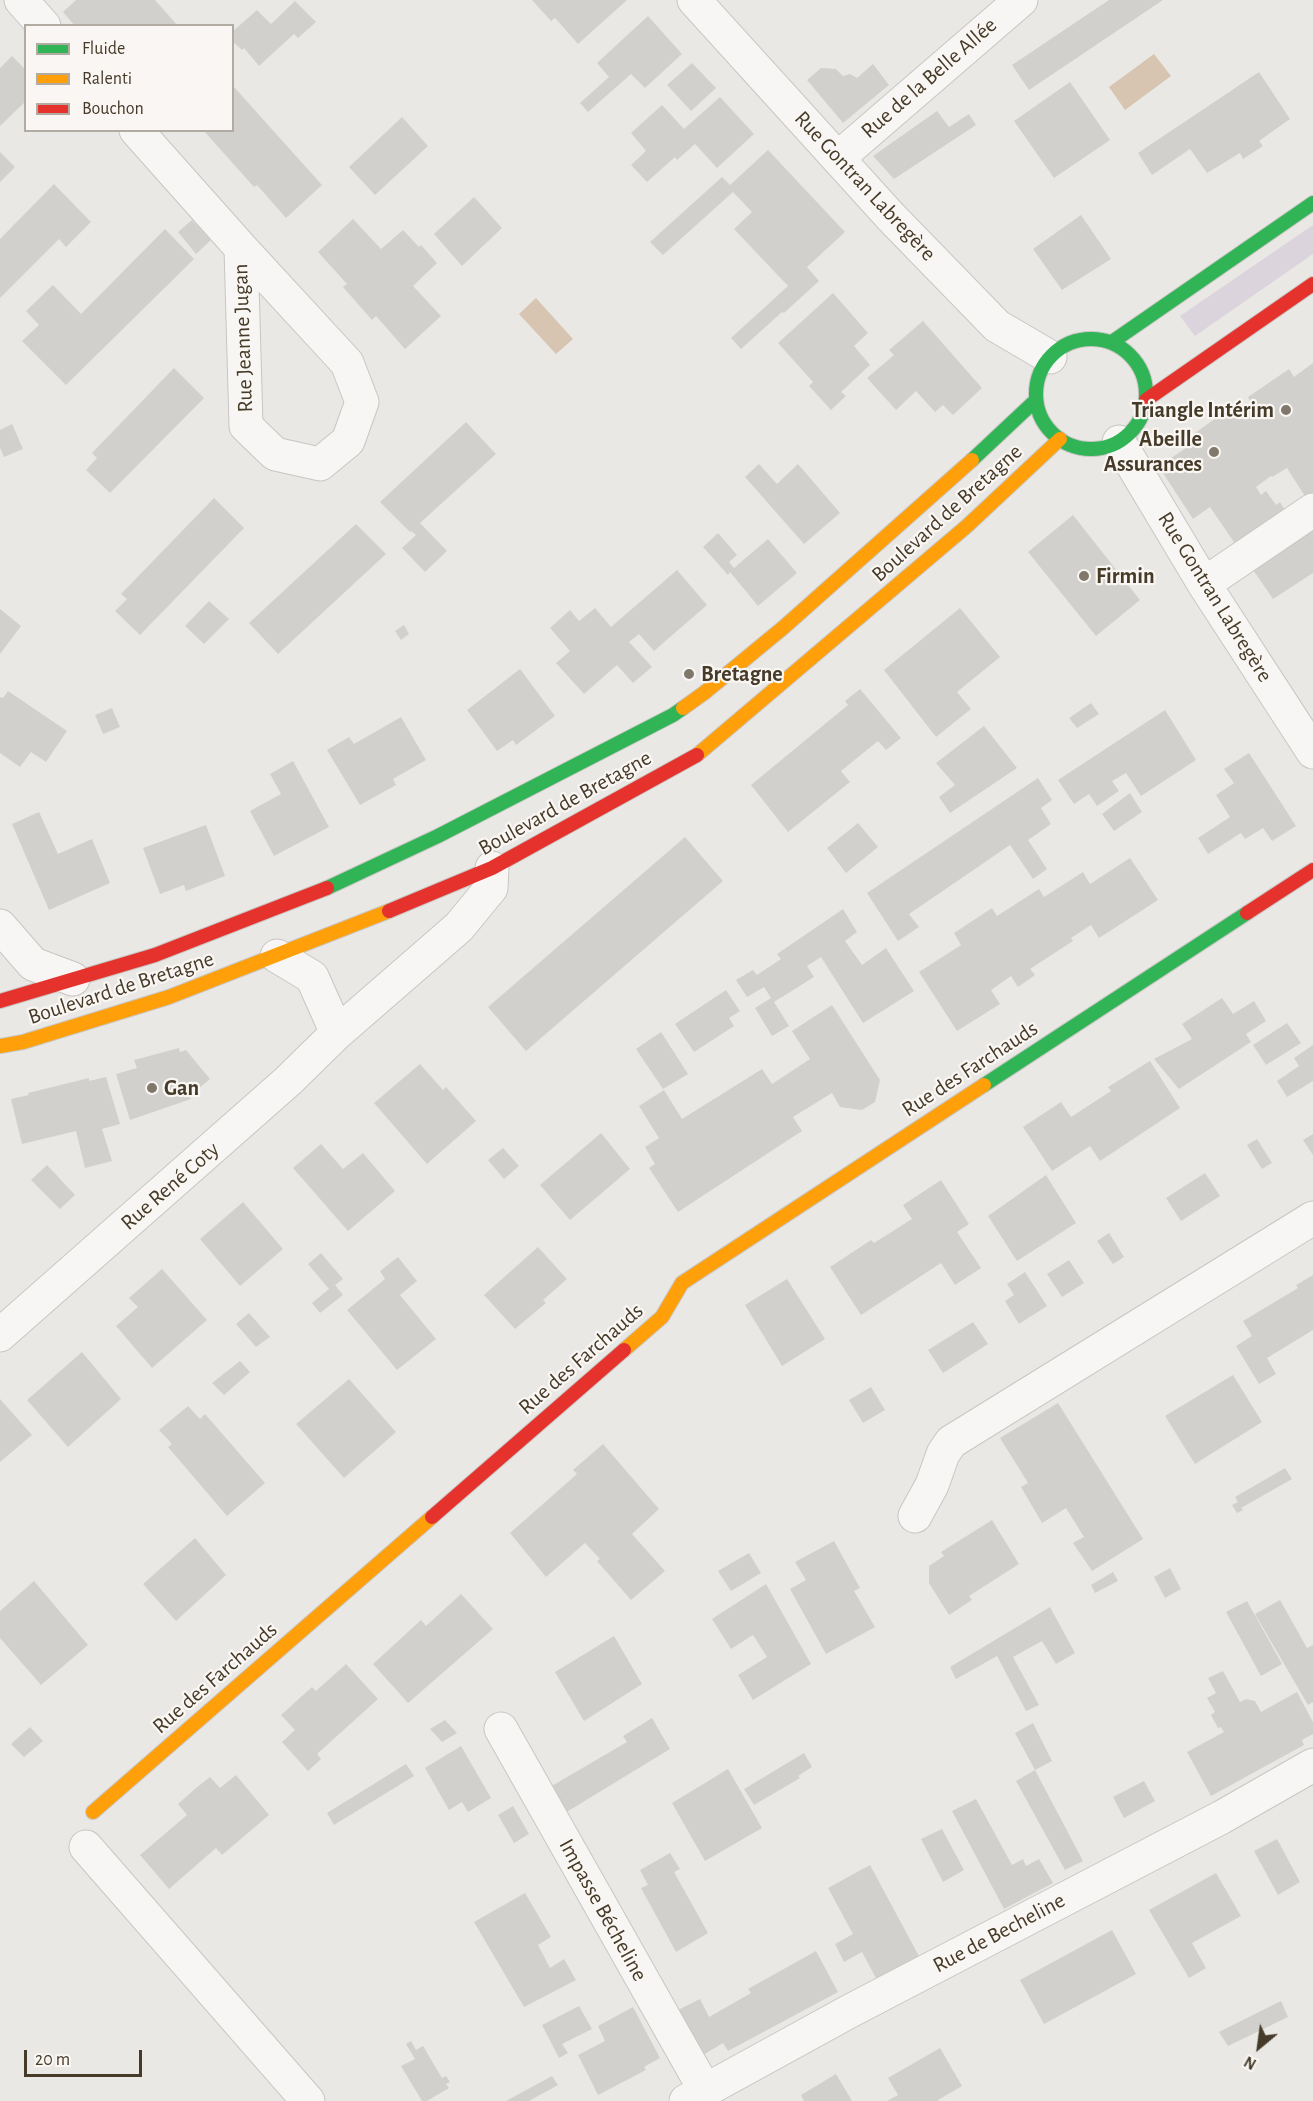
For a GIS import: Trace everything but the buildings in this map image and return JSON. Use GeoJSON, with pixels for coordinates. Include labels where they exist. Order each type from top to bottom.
{"type":"FeatureCollection","features":[{"type":"Feature","properties":{"kind":"main road"},"geometry":{"type":"LineString","coordinates":[[1112,342],[1313,203]]}},
{"type":"Feature","properties":{"kind":"main road"},"geometry":{"type":"LineString","coordinates":[[1146,400],[1313,284]]}},
{"type":"Feature","properties":{"kind":"main road"},"geometry":{"type":"LineString","coordinates":[[1095,339],[1112,342],[1126,351],[1138,365],[1145,382],[1146,400],[1142,416],[1132,431],[1119,442],[1089,449],[1074,446],[1060,439],[1044,422],[1036,400],[1041,370],[1050,357],[1063,346],[1078,340],[1095,339]]}},
{"type":"Feature","properties":{"kind":"main road","name":"Boulevard de Bretagne"},"geometry":{"type":"LineString","coordinates":[[0,1001],[154,955],[340,883],[438,836],[673,715],[704,693],[784,627],[951,480],[1036,400]]}},
{"type":"Feature","properties":{"kind":"main road","name":"Boulevard de Bretagne"},"geometry":{"type":"LineString","coordinates":[[0,1046],[23,1042],[169,997],[277,956],[492,868],[698,753],[968,526],[1060,439]]}},
{"type":"Feature","properties":{"kind":"main road","name":"Rue des Farchauds"},"geometry":{"type":"LineString","coordinates":[[93,1812],[662,1317],[682,1283],[1313,870]]}},
{"type":"Feature","properties":{"kind":"street"},"geometry":{"type":"LineString","coordinates":[[21,0],[42,24]]}},
{"type":"Feature","properties":{"kind":"street","name":"Rue de la Belle Allée"},"geometry":{"type":"LineString","coordinates":[[838,158],[1021,0]]}},
{"type":"Feature","properties":{"kind":"street","name":"Rue Gontran Labregère"},"geometry":{"type":"LineString","coordinates":[[707,4],[891,217],[997,326],[1050,357]]}},
{"type":"Feature","properties":{"kind":"street","name":"Rue Jeanne Jugan"},"geometry":{"type":"LineString","coordinates":[[138,132],[347,363],[362,402],[348,441],[320,464],[275,454],[246,426],[241,248]]}},
{"type":"Feature","properties":{"kind":"street","name":"Rue Gontran Labregère"},"geometry":{"type":"LineString","coordinates":[[1119,442],[1204,584],[1313,752]]}},
{"type":"Feature","properties":{"kind":"street"},"geometry":{"type":"LineString","coordinates":[[1204,584],[1313,510]]}},
{"type":"Feature","properties":{"kind":"street","name":"Rue René Coty"},"geometry":{"type":"LineString","coordinates":[[0,1335],[264,1102],[337,1033],[459,927],[491,888],[492,868]]}},
{"type":"Feature","properties":{"kind":"street"},"geometry":{"type":"LineString","coordinates":[[0,926],[33,964],[73,980]]}},
{"type":"Feature","properties":{"kind":"street"},"geometry":{"type":"LineString","coordinates":[[277,956],[312,976],[337,1033]]}},
{"type":"Feature","properties":{"kind":"street"},"geometry":{"type":"LineString","coordinates":[[915,1516],[932,1485],[943,1454],[951,1442],[1313,1218]]}},
{"type":"Feature","properties":{"kind":"street","name":"Impasse Bécheline"},"geometry":{"type":"LineString","coordinates":[[501,1729],[695,2096]]}},
{"type":"Feature","properties":{"kind":"street","name":"Rue de Becheline"},"geometry":{"type":"LineString","coordinates":[[695,2096],[861,2005],[1222,1817],[1313,1765]]}},
{"type":"Feature","properties":{"kind":"street"},"geometry":{"type":"LineString","coordinates":[[86,1847],[308,2101]]}},
{"type":"Feature","properties":{"kind":"shaded area"},"geometry":{"type":"Polygon","coordinates":[[[1154,54],[1171,76],[1125,110],[1109,87],[1154,54]]]}},
{"type":"Feature","properties":{"kind":"shaded area"},"geometry":{"type":"Polygon","coordinates":[[[1313,225],[1313,254],[1195,336],[1180,316],[1313,225]]]}},
{"type":"Feature","properties":{"kind":"shaded area"},"geometry":{"type":"Polygon","coordinates":[[[536,298],[573,339],[556,354],[519,314],[536,298]]]}},
{"type":"Feature","properties":{"kind":"traffic: fast"},"geometry":{"type":"LineString","coordinates":[[1112,342],[1313,203]]}},
{"type":"Feature","properties":{"kind":"traffic: fast"},"geometry":{"type":"LineString","coordinates":[[1091,339],[1112,343],[1130,355],[1142,373],[1146,394],[1142,415],[1130,433],[1112,445],[1091,449],[1070,445],[1052,433],[1040,415],[1036,394],[1040,373],[1052,355],[1070,343],[1091,339]]}},
{"type":"Feature","properties":{"kind":"traffic: fast"},"geometry":{"type":"LineString","coordinates":[[972,460],[1036,400]]}},
{"type":"Feature","properties":{"kind":"traffic: fast"},"geometry":{"type":"LineString","coordinates":[[327,888],[438,836],[683,708]]}},
{"type":"Feature","properties":{"kind":"traffic: fast"},"geometry":{"type":"LineString","coordinates":[[984,1085],[1247,913]]}},
{"type":"Feature","properties":{"kind":"traffic: slow"},"geometry":{"type":"LineString","coordinates":[[697,755],[967,526],[1060,439]]}},
{"type":"Feature","properties":{"kind":"traffic: slow"},"geometry":{"type":"LineString","coordinates":[[683,708],[784,627],[972,460]]}},
{"type":"Feature","properties":{"kind":"traffic: slow"},"geometry":{"type":"LineString","coordinates":[[0,1046],[23,1042],[169,997],[389,911]]}},
{"type":"Feature","properties":{"kind":"traffic: slow"},"geometry":{"type":"LineString","coordinates":[[624,1350],[662,1317],[682,1283],[984,1085]]}},
{"type":"Feature","properties":{"kind":"traffic: slow"},"geometry":{"type":"LineString","coordinates":[[93,1812],[432,1517]]}},
{"type":"Feature","properties":{"kind":"traffic: jam"},"geometry":{"type":"LineString","coordinates":[[1146,400],[1313,284]]}},
{"type":"Feature","properties":{"kind":"traffic: jam"},"geometry":{"type":"LineString","coordinates":[[389,911],[492,868],[697,755]]}},
{"type":"Feature","properties":{"kind":"traffic: jam"},"geometry":{"type":"LineString","coordinates":[[1247,913],[1313,870]]}},
{"type":"Feature","properties":{"kind":"traffic: jam"},"geometry":{"type":"LineString","coordinates":[[0,1001],[155,955],[327,888]]}},
{"type":"Feature","properties":{"kind":"traffic: jam"},"geometry":{"type":"LineString","coordinates":[[432,1517],[624,1350]]}},
{"type":"Feature","properties":{"kind":"place","name":"Triangle Intérim"},"geometry":{"type":"Point","coordinates":[1286,410]}},
{"type":"Feature","properties":{"kind":"place","name":"Abeille Assurances"},"geometry":{"type":"Point","coordinates":[1214,452]}},
{"type":"Feature","properties":{"kind":"place","name":"Firmin"},"geometry":{"type":"Point","coordinates":[1084,576]}},
{"type":"Feature","properties":{"kind":"place","name":"Bretagne"},"geometry":{"type":"Point","coordinates":[689,674]}},
{"type":"Feature","properties":{"kind":"place","name":"Gan"},"geometry":{"type":"Point","coordinates":[152,1088]}}]}
